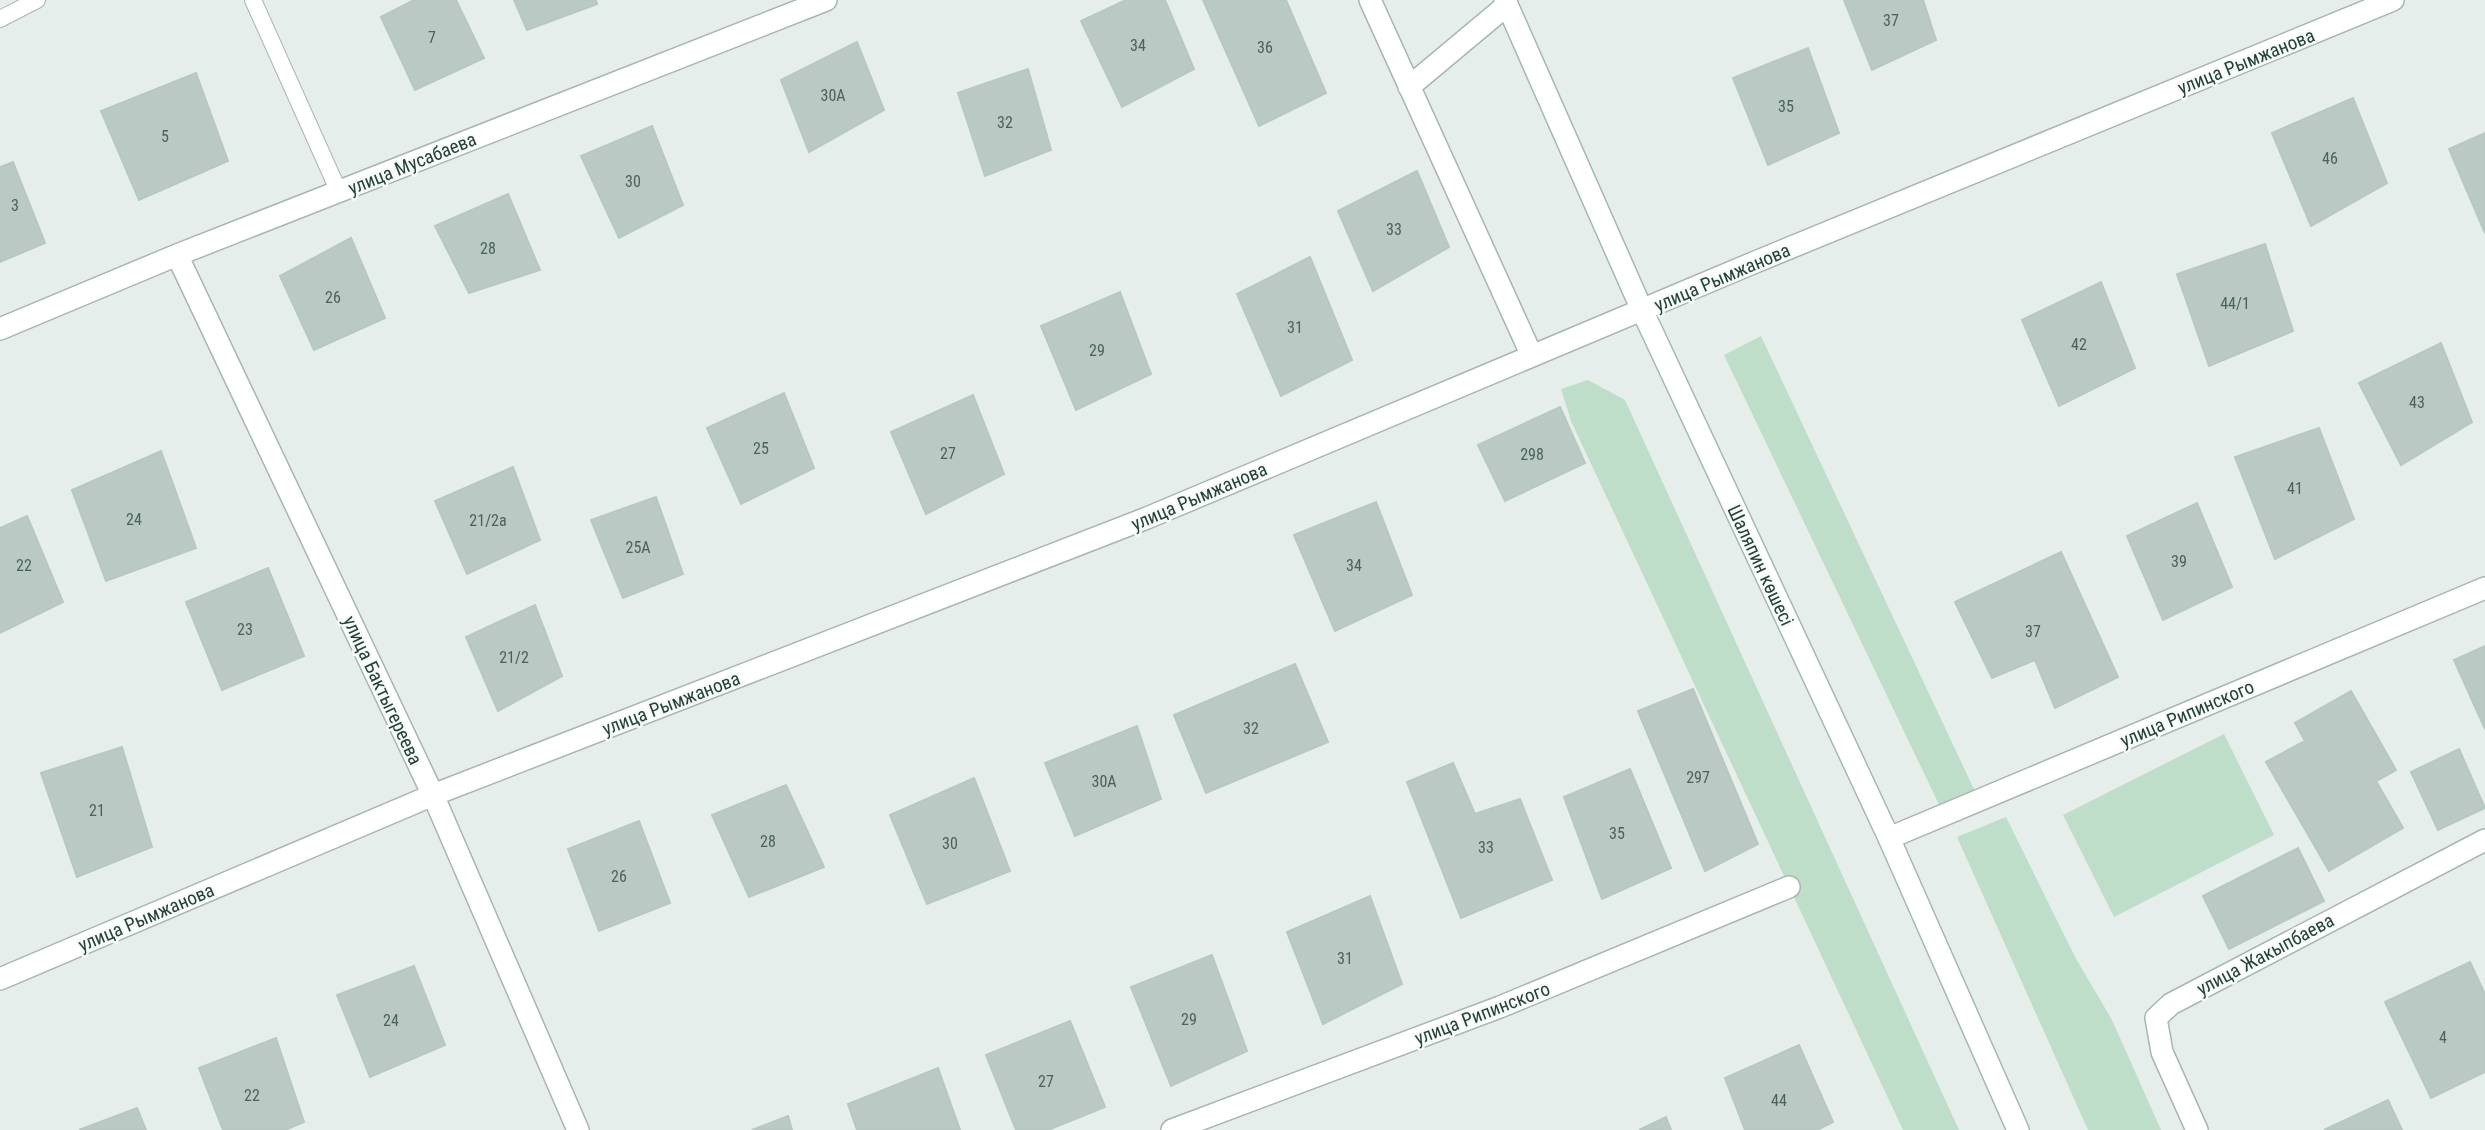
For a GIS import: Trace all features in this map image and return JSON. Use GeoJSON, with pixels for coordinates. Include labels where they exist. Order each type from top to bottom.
{"type":"FeatureCollection","features":[{"type":"Feature","properties":{"kind":"street","name":"улица Мусабаева"},"geometry":{"type":"LineString","coordinates":[[0,328],[177,255],[826,0]]}},
{"type":"Feature","properties":{"kind":"street"},"geometry":{"type":"LineString","coordinates":[[1370,0],[1532,356]]}},
{"type":"Feature","properties":{"kind":"street","name":"улица Рымжанова"},"geometry":{"type":"LineString","coordinates":[[0,979],[433,795],[1147,518],[2393,0]]}},
{"type":"Feature","properties":{"kind":"street"},"geometry":{"type":"LineString","coordinates":[[1409,87],[1506,3]]}},
{"type":"Feature","properties":{"kind":"street","name":"Шаляпин көшесі"},"geometry":{"type":"LineString","coordinates":[[1506,3],[1642,310],[1889,838],[2018,1130]]}},
{"type":"Feature","properties":{"kind":"street","name":"улица Бактыгереева"},"geometry":{"type":"LineString","coordinates":[[177,255],[433,795],[578,1130]]}},
{"type":"Feature","properties":{"kind":"street","name":"улица Рипинского"},"geometry":{"type":"LineString","coordinates":[[1889,838],[2485,589]]}},
{"type":"Feature","properties":{"kind":"street","name":"улица Жакыпбаева"},"geometry":{"type":"LineString","coordinates":[[2197,1130],[2162,1052],[2156,1018],[2171,1003],[2485,840]]}},
{"type":"Feature","properties":{"kind":"street","name":"улица Рипинского"},"geometry":{"type":"LineString","coordinates":[[1172,1130],[1500,1007],[1789,887]]}},
{"type":"Feature","properties":{"kind":"lane"},"geometry":{"type":"LineString","coordinates":[[0,19],[37,0]]}},
{"type":"Feature","properties":{"kind":"lane"},"geometry":{"type":"LineString","coordinates":[[253,0],[339,192]]}},
{"type":"Feature","properties":{"kind":"green space"},"geometry":{"type":"Polygon","coordinates":[[[1761,336],[1979,800],[1944,815],[1724,355],[1761,336]]]}},
{"type":"Feature","properties":{"kind":"green space"},"geometry":{"type":"Polygon","coordinates":[[[1588,380],[1625,400],[1959,1130],[1903,1130],[1571,421],[1561,389],[1588,380]]]}},
{"type":"Feature","properties":{"kind":"green space"},"geometry":{"type":"Polygon","coordinates":[[[2224,734],[2274,835],[2114,917],[2063,815],[2224,734]]]}},
{"type":"Feature","properties":{"kind":"green space"},"geometry":{"type":"Polygon","coordinates":[[[2006,817],[2075,957],[2112,1020],[2161,1130],[2088,1130],[1957,837],[2006,817]]]}},
{"type":"Feature","properties":{"kind":"building"},"geometry":{"type":"Polygon","coordinates":[[[414,0],[456,0],[484,58],[415,90],[381,17],[414,0]]]}},
{"type":"Feature","properties":{"kind":"building"},"geometry":{"type":"Polygon","coordinates":[[[514,0],[596,0],[597,4],[527,30],[514,0]]]}},
{"type":"Feature","properties":{"kind":"building"},"geometry":{"type":"Polygon","coordinates":[[[1126,0],[1165,0],[1194,69],[1122,107],[1081,21],[1126,0]]]}},
{"type":"Feature","properties":{"kind":"building"},"geometry":{"type":"Polygon","coordinates":[[[1203,0],[1286,0],[1326,93],[1259,126],[1203,0]]]}},
{"type":"Feature","properties":{"kind":"building"},"geometry":{"type":"Polygon","coordinates":[[[1844,0],[1923,0],[1936,40],[1872,70],[1844,0]]]}},
{"type":"Feature","properties":{"kind":"building"},"geometry":{"type":"Polygon","coordinates":[[[857,42],[884,110],[809,152],[781,80],[857,42]]]}},
{"type":"Feature","properties":{"kind":"building"},"geometry":{"type":"Polygon","coordinates":[[[1808,48],[1839,133],[1768,165],[1733,78],[1808,48]]]}},
{"type":"Feature","properties":{"kind":"building"},"geometry":{"type":"Polygon","coordinates":[[[1028,69],[1051,150],[985,176],[958,93],[1028,69]]]}},
{"type":"Feature","properties":{"kind":"building"},"geometry":{"type":"Polygon","coordinates":[[[196,73],[228,161],[139,200],[101,111],[196,73]]]}},
{"type":"Feature","properties":{"kind":"building"},"geometry":{"type":"Polygon","coordinates":[[[2353,98],[2387,183],[2311,226],[2272,133],[2353,98]]]}},
{"type":"Feature","properties":{"kind":"building"},"geometry":{"type":"Polygon","coordinates":[[[652,126],[683,205],[619,238],[581,156],[652,126]]]}},
{"type":"Feature","properties":{"kind":"building"},"geometry":{"type":"Polygon","coordinates":[[[2485,133],[2485,233],[2449,149],[2485,133]]]}},
{"type":"Feature","properties":{"kind":"building"},"geometry":{"type":"Polygon","coordinates":[[[13,162],[45,243],[0,262],[0,167],[13,162]]]}},
{"type":"Feature","properties":{"kind":"building"},"geometry":{"type":"Polygon","coordinates":[[[1417,171],[1449,247],[1373,291],[1338,211],[1417,171]]]}},
{"type":"Feature","properties":{"kind":"building"},"geometry":{"type":"Polygon","coordinates":[[[508,194],[540,270],[469,293],[435,226],[508,194]]]}},
{"type":"Feature","properties":{"kind":"building"},"geometry":{"type":"Polygon","coordinates":[[[351,238],[385,318],[314,350],[280,276],[351,238]]]}},
{"type":"Feature","properties":{"kind":"building"},"geometry":{"type":"Polygon","coordinates":[[[2265,244],[2293,331],[2209,366],[2177,274],[2265,244]]]}},
{"type":"Feature","properties":{"kind":"building"},"geometry":{"type":"Polygon","coordinates":[[[1310,257],[1352,360],[1281,396],[1237,294],[1310,257]]]}},
{"type":"Feature","properties":{"kind":"building"},"geometry":{"type":"Polygon","coordinates":[[[2101,282],[2135,368],[2059,406],[2022,320],[2101,282]]]}},
{"type":"Feature","properties":{"kind":"building"},"geometry":{"type":"Polygon","coordinates":[[[1120,292],[1151,374],[1076,410],[1041,326],[1120,292]]]}},
{"type":"Feature","properties":{"kind":"building"},"geometry":{"type":"Polygon","coordinates":[[[2441,343],[2472,422],[2401,465],[2359,383],[2441,343]]]}},
{"type":"Feature","properties":{"kind":"building"},"geometry":{"type":"Polygon","coordinates":[[[784,393],[814,468],[741,504],[707,428],[784,393]]]}},
{"type":"Feature","properties":{"kind":"building"},"geometry":{"type":"Polygon","coordinates":[[[973,395],[1004,474],[926,514],[891,432],[973,395]]]}},
{"type":"Feature","properties":{"kind":"building"},"geometry":{"type":"Polygon","coordinates":[[[1560,407],[1585,463],[1505,501],[1478,445],[1560,407]]]}},
{"type":"Feature","properties":{"kind":"building"},"geometry":{"type":"Polygon","coordinates":[[[2319,428],[2354,519],[2275,559],[2235,457],[2319,428]]]}},
{"type":"Feature","properties":{"kind":"building"},"geometry":{"type":"Polygon","coordinates":[[[161,451],[196,548],[106,581],[72,490],[161,451]]]}},
{"type":"Feature","properties":{"kind":"building"},"geometry":{"type":"Polygon","coordinates":[[[513,467],[540,540],[467,574],[435,501],[513,467]]]}},
{"type":"Feature","properties":{"kind":"building"},"geometry":{"type":"Polygon","coordinates":[[[656,497],[683,574],[623,598],[591,520],[656,497]]]}},
{"type":"Feature","properties":{"kind":"building"},"geometry":{"type":"Polygon","coordinates":[[[1376,502],[1412,595],[1335,631],[1294,535],[1376,502]]]}},
{"type":"Feature","properties":{"kind":"building"},"geometry":{"type":"Polygon","coordinates":[[[2197,503],[2232,587],[2163,620],[2127,536],[2197,503]]]}},
{"type":"Feature","properties":{"kind":"building"},"geometry":{"type":"Polygon","coordinates":[[[27,516],[63,602],[0,633],[0,528],[27,516]]]}},
{"type":"Feature","properties":{"kind":"building"},"geometry":{"type":"Polygon","coordinates":[[[2061,552],[2118,677],[2055,708],[2035,660],[1992,678],[1955,602],[2061,552]]]}},
{"type":"Feature","properties":{"kind":"building"},"geometry":{"type":"Polygon","coordinates":[[[268,568],[304,656],[222,690],[186,602],[268,568]]]}},
{"type":"Feature","properties":{"kind":"building"},"geometry":{"type":"Polygon","coordinates":[[[535,605],[562,676],[498,711],[466,637],[535,605]]]}},
{"type":"Feature","properties":{"kind":"building"},"geometry":{"type":"Polygon","coordinates":[[[2485,646],[2485,729],[2454,660],[2485,646]]]}},
{"type":"Feature","properties":{"kind":"building"},"geometry":{"type":"Polygon","coordinates":[[[1295,664],[1328,742],[1206,793],[1174,715],[1295,664]]]}},
{"type":"Feature","properties":{"kind":"building"},"geometry":{"type":"Polygon","coordinates":[[[1693,689],[1758,844],[1705,871],[1638,711],[1693,689]]]}},
{"type":"Feature","properties":{"kind":"building"},"geometry":{"type":"Polygon","coordinates":[[[2351,691],[2396,770],[2376,781],[2403,828],[2329,871],[2266,762],[2305,741],[2295,723],[2351,691]]]}},
{"type":"Feature","properties":{"kind":"building"},"geometry":{"type":"Polygon","coordinates":[[[1137,726],[1161,799],[1075,836],[1045,763],[1137,726]]]}},
{"type":"Feature","properties":{"kind":"building"},"geometry":{"type":"Polygon","coordinates":[[[122,747],[152,847],[77,877],[41,773],[122,747]]]}},
{"type":"Feature","properties":{"kind":"building"},"geometry":{"type":"Polygon","coordinates":[[[2459,749],[2485,808],[2438,830],[2411,772],[2459,749]]]}},
{"type":"Feature","properties":{"kind":"building"},"geometry":{"type":"Polygon","coordinates":[[[1453,763],[1475,814],[1520,799],[1552,880],[1461,918],[1407,782],[1453,763]]]}},
{"type":"Feature","properties":{"kind":"building"},"geometry":{"type":"Polygon","coordinates":[[[1630,769],[1671,868],[1602,899],[1564,797],[1630,769]]]}},
{"type":"Feature","properties":{"kind":"building"},"geometry":{"type":"Polygon","coordinates":[[[974,778],[1010,871],[927,904],[890,815],[974,778]]]}},
{"type":"Feature","properties":{"kind":"building"},"geometry":{"type":"Polygon","coordinates":[[[786,785],[824,867],[749,897],[712,815],[786,785]]]}},
{"type":"Feature","properties":{"kind":"building"},"geometry":{"type":"Polygon","coordinates":[[[639,821],[670,903],[599,931],[568,849],[639,821]]]}},
{"type":"Feature","properties":{"kind":"building"},"geometry":{"type":"Polygon","coordinates":[[[2298,848],[2324,901],[2229,949],[2203,896],[2298,848]]]}},
{"type":"Feature","properties":{"kind":"building"},"geometry":{"type":"Polygon","coordinates":[[[1370,896],[1402,984],[1323,1024],[1287,932],[1370,896]]]}},
{"type":"Feature","properties":{"kind":"building"},"geometry":{"type":"Polygon","coordinates":[[[1212,955],[1247,1051],[1171,1086],[1131,987],[1212,955]]]}},
{"type":"Feature","properties":{"kind":"building"},"geometry":{"type":"Polygon","coordinates":[[[2470,962],[2485,994],[2485,1072],[2431,1098],[2385,1002],[2470,962]]]}},
{"type":"Feature","properties":{"kind":"building"},"geometry":{"type":"Polygon","coordinates":[[[414,966],[445,1045],[370,1077],[337,995],[414,966]]]}},
{"type":"Feature","properties":{"kind":"building"},"geometry":{"type":"Polygon","coordinates":[[[1070,1021],[1105,1107],[1048,1130],[1016,1130],[986,1055],[1070,1021]]]}},
{"type":"Feature","properties":{"kind":"building"},"geometry":{"type":"Polygon","coordinates":[[[276,1038],[304,1122],[285,1130],[223,1130],[199,1068],[276,1038]]]}},
{"type":"Feature","properties":{"kind":"building"},"geometry":{"type":"Polygon","coordinates":[[[1799,1045],[1833,1122],[1817,1130],[1745,1130],[1725,1078],[1799,1045]]]}},
{"type":"Feature","properties":{"kind":"building"},"geometry":{"type":"Polygon","coordinates":[[[938,1068],[960,1130],[857,1130],[848,1104],[938,1068]]]}},
{"type":"Feature","properties":{"kind":"building"},"geometry":{"type":"Polygon","coordinates":[[[2388,1100],[2402,1130],[2324,1130],[2388,1100]]]}},
{"type":"Feature","properties":{"kind":"building"},"geometry":{"type":"Polygon","coordinates":[[[137,1108],[146,1130],[79,1130],[137,1108]]]}},
{"type":"Feature","properties":{"kind":"building"},"geometry":{"type":"Polygon","coordinates":[[[788,1116],[792,1130],[752,1130],[788,1116]]]}},
{"type":"Feature","properties":{"kind":"building"},"geometry":{"type":"Polygon","coordinates":[[[1666,1117],[1671,1130],[1639,1130],[1666,1117]]]}}]}
